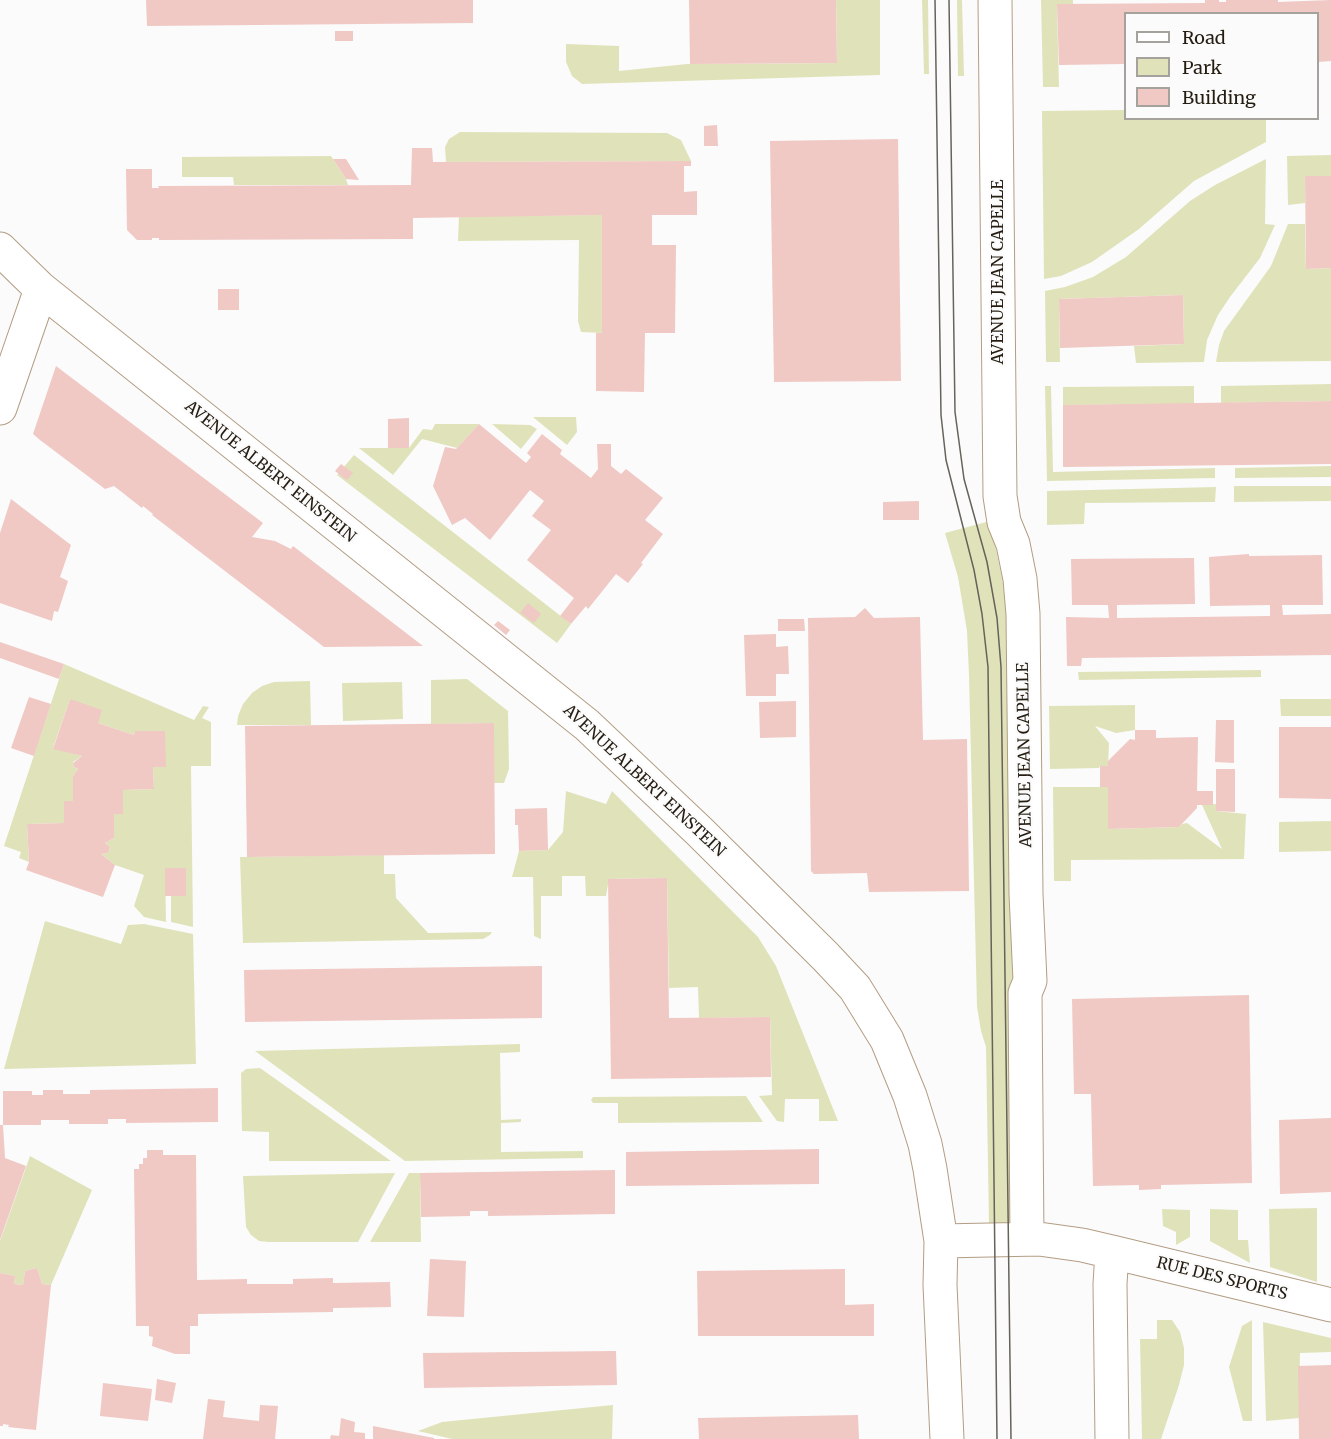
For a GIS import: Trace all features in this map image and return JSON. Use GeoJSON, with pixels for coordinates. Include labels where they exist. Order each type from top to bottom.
{"type":"FeatureCollection","features":[{"type":"Feature","properties":{"kind":"street","name":"AVENUE JEAN CAPELLE"},"geometry":{"type":"LineString","coordinates":[[995,0],[1000,496],[1004,522],[1013,544],[1020,579],[1023,614],[1026,894],[1030,981],[1025,993],[1027,1239]]}},
{"type":"Feature","properties":{"kind":"street","name":"AVENUE ALBERT EINSTEIN"},"geometry":{"type":"LineString","coordinates":[[0,249],[41,289],[587,725],[826,957],[855,988],[873,1014],[891,1049],[910,1095],[925,1144],[941,1241],[940,1285],[946,1439]]}},
{"type":"Feature","properties":{"kind":"street"},"geometry":{"type":"LineString","coordinates":[[0,408],[41,289]]}},
{"type":"Feature","properties":{"kind":"street"},"geometry":{"type":"LineString","coordinates":[[941,1241],[1027,1239],[1062,1242],[1112,1252],[1110,1284],[1112,1439]]}},
{"type":"Feature","properties":{"kind":"street","name":"RUE DES SPORTS"},"geometry":{"type":"LineString","coordinates":[[1112,1252],[1331,1305]]}},
{"type":"Feature","properties":{"kind":"green space"},"geometry":{"type":"Polygon","coordinates":[[[836,0],[880,0],[880,75],[582,84],[572,76],[566,62],[566,44],[619,46],[619,71],[687,64],[837,63],[836,0]]]}},
{"type":"Feature","properties":{"kind":"green space"},"geometry":{"type":"Polygon","coordinates":[[[922,0],[928,0],[929,74],[924,74],[922,0]]]}},
{"type":"Feature","properties":{"kind":"green space"},"geometry":{"type":"Polygon","coordinates":[[[957,0],[962,0],[964,76],[958,76],[957,0]]]}},
{"type":"Feature","properties":{"kind":"green space"},"geometry":{"type":"Polygon","coordinates":[[[1041,0],[1073,0],[1073,4],[1057,5],[1059,87],[1043,87],[1041,0]]]}},
{"type":"Feature","properties":{"kind":"green space"},"geometry":{"type":"Polygon","coordinates":[[[1124,110],[1124,120],[1266,120],[1266,142],[1194,181],[1139,229],[1092,262],[1061,276],[1044,279],[1042,111],[1124,110]]]}},
{"type":"Feature","properties":{"kind":"green space"},"geometry":{"type":"Polygon","coordinates":[[[460,132],[667,133],[681,140],[691,161],[446,162],[445,147],[449,139],[460,132]]]}},
{"type":"Feature","properties":{"kind":"green space"},"geometry":{"type":"Polygon","coordinates":[[[1331,155],[1331,176],[1305,177],[1305,203],[1288,205],[1287,156],[1331,155]]]}},
{"type":"Feature","properties":{"kind":"green space"},"geometry":{"type":"Polygon","coordinates":[[[331,156],[348,185],[234,185],[233,177],[182,177],[182,157],[331,156]]]}},
{"type":"Feature","properties":{"kind":"green space"},"geometry":{"type":"Polygon","coordinates":[[[1266,159],[1265,224],[1275,225],[1260,258],[1218,315],[1207,340],[1204,362],[1136,363],[1134,346],[1184,344],[1183,295],[1059,299],[1060,362],[1046,362],[1045,291],[1093,277],[1126,257],[1190,201],[1215,185],[1266,159]]]}},
{"type":"Feature","properties":{"kind":"green space"},"geometry":{"type":"Polygon","coordinates":[[[602,215],[602,333],[581,332],[578,321],[579,240],[458,241],[459,216],[602,215]]]}},
{"type":"Feature","properties":{"kind":"green space"},"geometry":{"type":"Polygon","coordinates":[[[1288,224],[1305,224],[1306,269],[1331,268],[1331,361],[1216,362],[1224,331],[1271,266],[1288,224]]]}},
{"type":"Feature","properties":{"kind":"green space"},"geometry":{"type":"Polygon","coordinates":[[[1331,384],[1331,401],[1221,403],[1221,386],[1331,384]]]}},
{"type":"Feature","properties":{"kind":"green space"},"geometry":{"type":"Polygon","coordinates":[[[1045,386],[1051,386],[1053,472],[1215,468],[1215,478],[1047,481],[1045,386]]]}},
{"type":"Feature","properties":{"kind":"green space"},"geometry":{"type":"Polygon","coordinates":[[[1194,386],[1194,404],[1063,405],[1063,387],[1194,386]]]}},
{"type":"Feature","properties":{"kind":"green space"},"geometry":{"type":"Polygon","coordinates":[[[533,417],[576,417],[577,432],[567,445],[533,417]]]}},
{"type":"Feature","properties":{"kind":"green space"},"geometry":{"type":"Polygon","coordinates":[[[435,424],[479,424],[457,448],[422,439],[393,475],[359,448],[409,448],[423,429],[432,430],[435,424]]]}},
{"type":"Feature","properties":{"kind":"green space"},"geometry":{"type":"Polygon","coordinates":[[[492,424],[530,425],[537,429],[521,449],[492,424]]]}},
{"type":"Feature","properties":{"kind":"green space"},"geometry":{"type":"Polygon","coordinates":[[[354,455],[571,624],[557,643],[337,475],[354,455]]]}},
{"type":"Feature","properties":{"kind":"green space"},"geometry":{"type":"Polygon","coordinates":[[[1331,466],[1331,477],[1235,478],[1235,468],[1331,466]]]}},
{"type":"Feature","properties":{"kind":"green space"},"geometry":{"type":"Polygon","coordinates":[[[1234,486],[1331,486],[1331,501],[1234,502],[1234,486]]]}},
{"type":"Feature","properties":{"kind":"green space"},"geometry":{"type":"Polygon","coordinates":[[[1216,487],[1215,502],[1085,503],[1084,524],[1047,525],[1047,491],[1216,487]]]}},
{"type":"Feature","properties":{"kind":"green space"},"geometry":{"type":"Polygon","coordinates":[[[990,521],[1009,611],[1014,652],[1014,1225],[989,1226],[986,1047],[977,1007],[967,631],[958,577],[945,533],[990,521]]]}},
{"type":"Feature","properties":{"kind":"green space"},"geometry":{"type":"Polygon","coordinates":[[[64,664],[194,720],[203,706],[209,707],[202,718],[211,722],[211,766],[191,766],[193,927],[171,922],[171,896],[186,895],[186,868],[165,868],[166,922],[144,917],[134,906],[144,875],[115,865],[101,854],[108,853],[110,847],[105,843],[114,838],[114,814],[123,813],[123,790],[154,789],[153,767],[135,731],[134,735],[98,723],[70,699],[53,748],[82,756],[73,762],[74,767],[78,769],[73,776],[73,801],[64,801],[64,823],[27,824],[29,862],[19,858],[21,852],[4,846],[64,664]]]}},
{"type":"Feature","properties":{"kind":"green space"},"geometry":{"type":"Polygon","coordinates":[[[1261,670],[1261,677],[1079,680],[1078,672],[1261,670]]]}},
{"type":"Feature","properties":{"kind":"green space"},"geometry":{"type":"Polygon","coordinates":[[[467,679],[508,711],[509,769],[504,783],[494,783],[494,723],[431,724],[431,680],[467,679]]]}},
{"type":"Feature","properties":{"kind":"green space"},"geometry":{"type":"Polygon","coordinates":[[[310,681],[311,725],[237,725],[243,704],[262,686],[274,682],[310,681]]]}},
{"type":"Feature","properties":{"kind":"green space"},"geometry":{"type":"Polygon","coordinates":[[[402,682],[403,719],[343,721],[342,683],[402,682]]]}},
{"type":"Feature","properties":{"kind":"green space"},"geometry":{"type":"Polygon","coordinates":[[[1280,699],[1331,699],[1331,716],[1281,716],[1280,699]]]}},
{"type":"Feature","properties":{"kind":"green space"},"geometry":{"type":"Polygon","coordinates":[[[1135,705],[1135,730],[1116,733],[1095,726],[1109,743],[1108,766],[1050,769],[1049,706],[1135,705]]]}},
{"type":"Feature","properties":{"kind":"green space"},"geometry":{"type":"Polygon","coordinates":[[[1053,787],[1108,787],[1108,829],[1179,827],[1187,823],[1222,849],[1202,805],[1216,804],[1216,811],[1246,814],[1244,859],[1071,860],[1071,881],[1054,881],[1053,787]]]}},
{"type":"Feature","properties":{"kind":"green space"},"geometry":{"type":"Polygon","coordinates":[[[566,791],[606,804],[612,791],[758,937],[776,966],[838,1121],[819,1121],[819,1099],[785,1099],[784,1122],[777,1121],[759,1096],[772,1095],[770,1017],[699,1018],[698,987],[669,988],[667,878],[609,879],[606,896],[586,896],[585,876],[562,876],[562,896],[541,896],[541,939],[534,936],[533,877],[512,877],[519,851],[548,850],[563,832],[566,791]]]}},
{"type":"Feature","properties":{"kind":"green space"},"geometry":{"type":"Polygon","coordinates":[[[1331,821],[1331,851],[1279,852],[1279,822],[1331,821]]]}},
{"type":"Feature","properties":{"kind":"green space"},"geometry":{"type":"Polygon","coordinates":[[[384,855],[384,874],[395,874],[396,898],[428,933],[492,932],[490,935],[483,939],[243,943],[240,857],[384,855]]]}},
{"type":"Feature","properties":{"kind":"green space"},"geometry":{"type":"Polygon","coordinates":[[[45,921],[121,944],[128,925],[144,924],[193,934],[196,1064],[4,1069],[45,921]]]}},
{"type":"Feature","properties":{"kind":"green space"},"geometry":{"type":"Polygon","coordinates":[[[520,1044],[520,1052],[500,1053],[501,1120],[521,1119],[521,1122],[501,1123],[501,1152],[583,1151],[583,1158],[405,1161],[255,1051],[520,1044]]]}},
{"type":"Feature","properties":{"kind":"green space"},"geometry":{"type":"Polygon","coordinates":[[[260,1068],[391,1161],[269,1161],[269,1132],[242,1131],[241,1073],[246,1069],[260,1068]]]}},
{"type":"Feature","properties":{"kind":"green space"},"geometry":{"type":"Polygon","coordinates":[[[746,1096],[763,1122],[618,1123],[618,1103],[593,1103],[591,1100],[593,1097],[746,1096]]]}},
{"type":"Feature","properties":{"kind":"green space"},"geometry":{"type":"Polygon","coordinates":[[[30,1156],[92,1190],[51,1285],[42,1284],[37,1268],[25,1271],[23,1285],[14,1284],[15,1276],[0,1274],[0,1241],[30,1156]]]}},
{"type":"Feature","properties":{"kind":"green space"},"geometry":{"type":"Polygon","coordinates":[[[395,1173],[358,1242],[259,1241],[246,1227],[243,1176],[395,1173]]]}},
{"type":"Feature","properties":{"kind":"green space"},"geometry":{"type":"Polygon","coordinates":[[[409,1173],[420,1173],[421,1242],[370,1242],[409,1173]]]}},
{"type":"Feature","properties":{"kind":"green space"},"geometry":{"type":"Polygon","coordinates":[[[1317,1208],[1317,1282],[1270,1267],[1269,1209],[1317,1208]]]}},
{"type":"Feature","properties":{"kind":"green space"},"geometry":{"type":"Polygon","coordinates":[[[1162,1209],[1190,1210],[1190,1237],[1176,1245],[1176,1232],[1163,1226],[1162,1209]]]}},
{"type":"Feature","properties":{"kind":"green space"},"geometry":{"type":"Polygon","coordinates":[[[1210,1209],[1238,1210],[1238,1240],[1248,1240],[1250,1263],[1210,1241],[1210,1209]]]}},
{"type":"Feature","properties":{"kind":"green space"},"geometry":{"type":"Polygon","coordinates":[[[1157,1320],[1172,1320],[1180,1332],[1184,1348],[1184,1365],[1161,1439],[1142,1439],[1140,1339],[1157,1339],[1157,1320]]]}},
{"type":"Feature","properties":{"kind":"green space"},"geometry":{"type":"Polygon","coordinates":[[[1252,1320],[1252,1421],[1243,1421],[1229,1367],[1242,1326],[1252,1320]]]}},
{"type":"Feature","properties":{"kind":"green space"},"geometry":{"type":"Polygon","coordinates":[[[1263,1322],[1331,1338],[1331,1352],[1300,1353],[1299,1418],[1266,1421],[1263,1322]]]}},
{"type":"Feature","properties":{"kind":"green space"},"geometry":{"type":"Polygon","coordinates":[[[613,1405],[612,1439],[452,1439],[418,1431],[442,1422],[613,1405]]]}},
{"type":"Feature","properties":{"kind":"building"},"geometry":{"type":"Polygon","coordinates":[[[146,0],[473,0],[473,23],[147,26],[146,0]]]}},
{"type":"Feature","properties":{"kind":"building"},"geometry":{"type":"Polygon","coordinates":[[[689,0],[836,0],[837,63],[690,64],[689,0]]]}},
{"type":"Feature","properties":{"kind":"building"},"geometry":{"type":"Polygon","coordinates":[[[1205,0],[1226,2],[1226,0],[1278,0],[1278,2],[1331,0],[1331,61],[1319,62],[1319,12],[1124,12],[1124,64],[1059,65],[1057,4],[1205,3],[1205,0]]]}},
{"type":"Feature","properties":{"kind":"building"},"geometry":{"type":"Polygon","coordinates":[[[335,31],[353,31],[353,41],[335,41],[335,31]]]}},
{"type":"Feature","properties":{"kind":"building"},"geometry":{"type":"Polygon","coordinates":[[[717,125],[718,146],[704,146],[704,126],[717,125]]]}},
{"type":"Feature","properties":{"kind":"building"},"geometry":{"type":"Polygon","coordinates":[[[898,139],[901,381],[774,382],[770,141],[898,139]]]}},
{"type":"Feature","properties":{"kind":"building"},"geometry":{"type":"Polygon","coordinates":[[[412,148],[432,148],[433,162],[691,161],[691,166],[684,166],[684,192],[697,191],[697,215],[652,215],[652,245],[676,245],[675,333],[645,333],[644,392],[596,391],[596,333],[602,333],[602,215],[413,218],[413,239],[159,240],[159,238],[152,238],[152,240],[137,240],[127,230],[126,169],[152,169],[152,188],[159,188],[158,186],[411,185],[412,148]]]}},
{"type":"Feature","properties":{"kind":"building"},"geometry":{"type":"Polygon","coordinates":[[[333,159],[346,159],[359,180],[346,179],[333,159]]]}},
{"type":"Feature","properties":{"kind":"building"},"geometry":{"type":"Polygon","coordinates":[[[1305,176],[1331,176],[1331,268],[1306,269],[1305,176]]]}},
{"type":"Feature","properties":{"kind":"building"},"geometry":{"type":"Polygon","coordinates":[[[218,289],[239,289],[239,310],[218,310],[218,289]]]}},
{"type":"Feature","properties":{"kind":"building"},"geometry":{"type":"Polygon","coordinates":[[[1183,295],[1184,344],[1060,348],[1059,299],[1183,295]]]}},
{"type":"Feature","properties":{"kind":"building"},"geometry":{"type":"Polygon","coordinates":[[[56,366],[263,523],[252,537],[275,541],[291,549],[293,546],[423,646],[324,647],[143,506],[142,508],[114,486],[105,489],[40,440],[33,434],[56,366]]]}},
{"type":"Feature","properties":{"kind":"building"},"geometry":{"type":"Polygon","coordinates":[[[1331,401],[1331,464],[1063,467],[1063,405],[1331,401]]]}},
{"type":"Feature","properties":{"kind":"building"},"geometry":{"type":"Polygon","coordinates":[[[409,418],[409,448],[388,448],[388,419],[409,418]]]}},
{"type":"Feature","properties":{"kind":"building"},"geometry":{"type":"Polygon","coordinates":[[[479,424],[526,463],[531,457],[527,453],[542,434],[562,450],[560,454],[591,478],[598,469],[597,444],[611,444],[611,466],[621,474],[626,469],[663,498],[645,520],[663,534],[641,563],[643,564],[628,583],[616,574],[588,609],[586,606],[571,624],[560,616],[574,598],[527,560],[551,530],[532,516],[544,501],[530,490],[490,540],[465,518],[452,525],[433,486],[445,447],[456,449],[479,424]]]}},
{"type":"Feature","properties":{"kind":"building"},"geometry":{"type":"Polygon","coordinates":[[[341,464],[353,473],[347,480],[335,471],[341,464]]]}},
{"type":"Feature","properties":{"kind":"building"},"geometry":{"type":"Polygon","coordinates":[[[11,499],[71,545],[60,577],[68,581],[58,612],[54,611],[52,621],[0,603],[0,533],[11,499]]]}},
{"type":"Feature","properties":{"kind":"building"},"geometry":{"type":"Polygon","coordinates":[[[919,501],[919,520],[883,520],[883,502],[919,501]]]}},
{"type":"Feature","properties":{"kind":"building"},"geometry":{"type":"Polygon","coordinates":[[[1249,554],[1249,556],[1322,555],[1323,605],[1282,605],[1283,615],[1331,614],[1331,655],[1082,658],[1081,666],[1067,666],[1066,617],[1109,618],[1108,605],[1072,605],[1071,559],[1194,558],[1195,604],[1117,605],[1117,618],[1270,616],[1270,605],[1210,606],[1209,557],[1249,554]]]}},
{"type":"Feature","properties":{"kind":"building"},"geometry":{"type":"Polygon","coordinates":[[[528,603],[541,614],[534,623],[520,613],[528,603]]]}},
{"type":"Feature","properties":{"kind":"building"},"geometry":{"type":"Polygon","coordinates":[[[865,608],[874,618],[920,617],[923,740],[967,739],[969,891],[869,892],[867,873],[814,874],[811,871],[808,618],[855,617],[865,608]]]}},
{"type":"Feature","properties":{"kind":"building"},"geometry":{"type":"Polygon","coordinates":[[[778,619],[804,619],[805,631],[778,631],[778,619]]]}},
{"type":"Feature","properties":{"kind":"building"},"geometry":{"type":"Polygon","coordinates":[[[498,621],[510,630],[506,635],[494,625],[498,621]]]}},
{"type":"Feature","properties":{"kind":"building"},"geometry":{"type":"Polygon","coordinates":[[[776,634],[776,647],[788,646],[789,674],[776,674],[776,696],[746,696],[744,635],[776,634]]]}},
{"type":"Feature","properties":{"kind":"building"},"geometry":{"type":"Polygon","coordinates":[[[0,642],[64,664],[59,679],[0,658],[0,642]]]}},
{"type":"Feature","properties":{"kind":"building"},"geometry":{"type":"Polygon","coordinates":[[[29,697],[51,704],[34,756],[11,748],[29,697]]]}},
{"type":"Feature","properties":{"kind":"building"},"geometry":{"type":"Polygon","coordinates":[[[70,699],[102,710],[98,723],[134,735],[135,731],[165,731],[166,767],[153,767],[154,789],[123,790],[123,814],[114,814],[114,838],[105,843],[110,847],[108,853],[101,854],[115,865],[103,897],[26,870],[29,862],[27,824],[64,823],[64,801],[73,801],[73,776],[78,769],[73,763],[82,756],[53,749],[70,699]]]}},
{"type":"Feature","properties":{"kind":"building"},"geometry":{"type":"Polygon","coordinates":[[[796,701],[796,737],[760,738],[759,702],[796,701]]]}},
{"type":"Feature","properties":{"kind":"building"},"geometry":{"type":"Polygon","coordinates":[[[1216,720],[1234,720],[1234,763],[1215,762],[1216,720]]]}},
{"type":"Feature","properties":{"kind":"building"},"geometry":{"type":"Polygon","coordinates":[[[494,723],[495,854],[247,857],[245,726],[494,723]]]}},
{"type":"Feature","properties":{"kind":"building"},"geometry":{"type":"Polygon","coordinates":[[[1279,727],[1331,727],[1331,799],[1279,798],[1279,727]]]}},
{"type":"Feature","properties":{"kind":"building"},"geometry":{"type":"Polygon","coordinates":[[[1135,730],[1156,730],[1156,738],[1198,737],[1197,791],[1213,791],[1213,805],[1197,805],[1197,808],[1179,827],[1108,829],[1108,787],[1100,787],[1100,766],[1108,766],[1108,761],[1130,739],[1135,740],[1135,730]]]}},
{"type":"Feature","properties":{"kind":"building"},"geometry":{"type":"Polygon","coordinates":[[[1216,769],[1235,769],[1235,812],[1216,811],[1216,769]]]}},
{"type":"Feature","properties":{"kind":"building"},"geometry":{"type":"Polygon","coordinates":[[[547,808],[548,850],[519,851],[515,809],[547,808]]]}},
{"type":"Feature","properties":{"kind":"building"},"geometry":{"type":"Polygon","coordinates":[[[165,868],[186,868],[186,896],[165,896],[165,868]]]}},
{"type":"Feature","properties":{"kind":"building"},"geometry":{"type":"Polygon","coordinates":[[[667,878],[669,1018],[770,1017],[771,1077],[611,1079],[608,879],[667,878]]]}},
{"type":"Feature","properties":{"kind":"building"},"geometry":{"type":"Polygon","coordinates":[[[542,966],[542,1018],[245,1022],[244,970],[542,966]]]}},
{"type":"Feature","properties":{"kind":"building"},"geometry":{"type":"Polygon","coordinates":[[[1249,995],[1252,1183],[1161,1185],[1161,1189],[1139,1190],[1139,1185],[1093,1186],[1091,1094],[1074,1094],[1072,999],[1249,995]]]}},
{"type":"Feature","properties":{"kind":"building"},"geometry":{"type":"Polygon","coordinates":[[[218,1088],[218,1122],[126,1123],[126,1119],[108,1119],[108,1124],[69,1124],[69,1120],[41,1120],[41,1125],[3,1125],[3,1091],[32,1091],[32,1095],[43,1095],[43,1090],[63,1090],[63,1094],[90,1094],[90,1090],[218,1088]]]}},
{"type":"Feature","properties":{"kind":"building"},"geometry":{"type":"Polygon","coordinates":[[[1331,1118],[1331,1192],[1280,1194],[1279,1120],[1331,1118]]]}},
{"type":"Feature","properties":{"kind":"building"},"geometry":{"type":"Polygon","coordinates":[[[0,1125],[3,1125],[5,1158],[26,1166],[0,1240],[0,1125]]]}},
{"type":"Feature","properties":{"kind":"building"},"geometry":{"type":"Polygon","coordinates":[[[819,1149],[819,1184],[626,1186],[626,1152],[819,1149]]]}},
{"type":"Feature","properties":{"kind":"building"},"geometry":{"type":"Polygon","coordinates":[[[147,1150],[163,1150],[163,1155],[196,1155],[197,1280],[247,1279],[247,1284],[293,1284],[293,1279],[333,1278],[333,1283],[390,1282],[391,1307],[333,1308],[333,1312],[198,1314],[198,1326],[190,1326],[190,1354],[175,1354],[152,1346],[153,1337],[149,1336],[149,1326],[136,1326],[134,1169],[139,1169],[139,1164],[143,1164],[143,1158],[147,1158],[147,1150]]]}},
{"type":"Feature","properties":{"kind":"building"},"geometry":{"type":"Polygon","coordinates":[[[615,1170],[615,1214],[488,1216],[488,1211],[470,1211],[470,1216],[421,1217],[420,1173],[615,1170]]]}},
{"type":"Feature","properties":{"kind":"building"},"geometry":{"type":"Polygon","coordinates":[[[430,1259],[466,1261],[464,1317],[427,1316],[430,1259]]]}},
{"type":"Feature","properties":{"kind":"building"},"geometry":{"type":"Polygon","coordinates":[[[37,1268],[42,1284],[51,1285],[36,1430],[8,1427],[9,1425],[3,1424],[0,1426],[0,1274],[15,1276],[14,1284],[23,1285],[25,1271],[37,1268]]]}},
{"type":"Feature","properties":{"kind":"building"},"geometry":{"type":"Polygon","coordinates":[[[845,1269],[845,1305],[874,1304],[874,1336],[698,1336],[697,1271],[845,1269]]]}},
{"type":"Feature","properties":{"kind":"building"},"geometry":{"type":"Polygon","coordinates":[[[616,1351],[617,1385],[424,1388],[423,1353],[616,1351]]]}},
{"type":"Feature","properties":{"kind":"building"},"geometry":{"type":"Polygon","coordinates":[[[1331,1365],[1331,1439],[1299,1439],[1298,1366],[1331,1365]]]}},
{"type":"Feature","properties":{"kind":"building"},"geometry":{"type":"Polygon","coordinates":[[[157,1379],[176,1383],[172,1403],[155,1400],[157,1379]]]}},
{"type":"Feature","properties":{"kind":"building"},"geometry":{"type":"Polygon","coordinates":[[[103,1383],[152,1389],[148,1421],[100,1416],[103,1383]]]}},
{"type":"Feature","properties":{"kind":"building"},"geometry":{"type":"Polygon","coordinates":[[[208,1399],[225,1401],[223,1417],[259,1421],[260,1405],[278,1406],[275,1439],[203,1439],[208,1399]]]}},
{"type":"Feature","properties":{"kind":"building"},"geometry":{"type":"Polygon","coordinates":[[[858,1415],[859,1439],[699,1439],[698,1418],[858,1415]]]}},
{"type":"Feature","properties":{"kind":"building"},"geometry":{"type":"Polygon","coordinates":[[[341,1418],[355,1422],[354,1432],[365,1433],[365,1439],[330,1439],[331,1435],[339,1436],[341,1418]]]}},
{"type":"Feature","properties":{"kind":"building"},"geometry":{"type":"Polygon","coordinates":[[[373,1426],[434,1438],[434,1439],[373,1439],[373,1426]]]}},
{"type":"Feature","properties":{"kind":"tram line"},"geometry":{"type":"LineString","coordinates":[[935,0],[941,415],[946,460],[974,570],[988,667],[997,1439]]}},
{"type":"Feature","properties":{"kind":"tram line"},"geometry":{"type":"LineString","coordinates":[[949,0],[955,412],[964,479],[987,562],[997,618],[1001,667],[1011,1439]]}}]}
